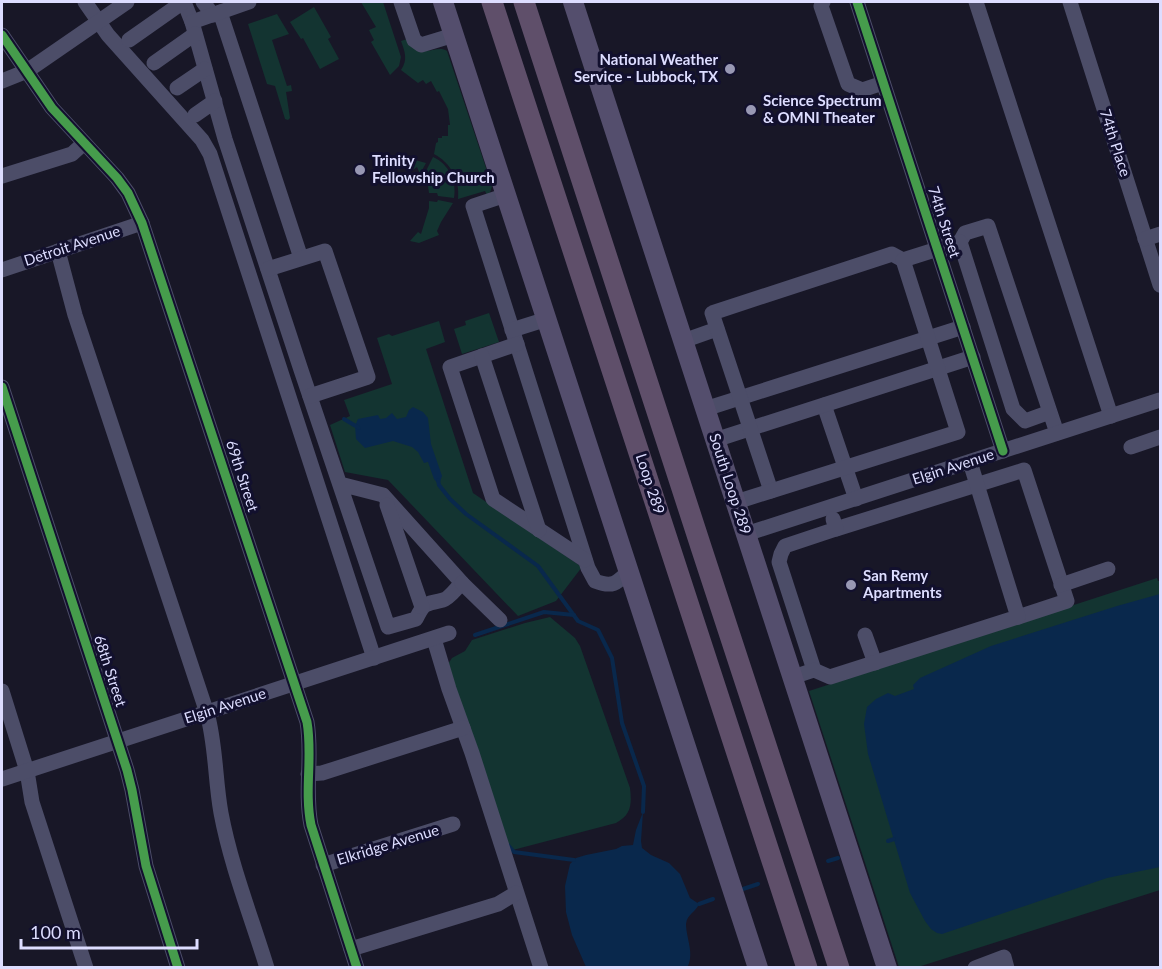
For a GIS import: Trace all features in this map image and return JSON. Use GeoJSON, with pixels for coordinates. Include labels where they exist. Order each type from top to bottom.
{"type":"FeatureCollection","features":[{"type":"Feature","properties":{"kind":"highway"},"geometry":{"type":"LineString","coordinates":[[478,2],[490,35],[534,130]]}},
{"type":"Feature","properties":{"kind":"highway","name":"Loop 289"},"geometry":{"type":"LineString","coordinates":[[492,2],[807,968]]}},
{"type":"Feature","properties":{"kind":"highway","name":"Loop 289"},"geometry":{"type":"LineString","coordinates":[[524,2],[705,561],[841,968]]}},
{"type":"Feature","properties":{"kind":"highway"},"geometry":{"type":"LineString","coordinates":[[540,2],[545,23],[552,85]]}},
{"type":"Feature","properties":{"kind":"main road"},"geometry":{"type":"LineString","coordinates":[[443,2],[758,968]]}},
{"type":"Feature","properties":{"kind":"main road","name":"South Loop 289"},"geometry":{"type":"LineString","coordinates":[[573,2],[887,968]]}},
{"type":"Feature","properties":{"kind":"street"},"geometry":{"type":"LineString","coordinates":[[85,2],[108,35],[202,140],[210,154],[374,658]]}},
{"type":"Feature","properties":{"kind":"street"},"geometry":{"type":"LineString","coordinates":[[2,81],[27,71],[127,2]]}},
{"type":"Feature","properties":{"kind":"street"},"geometry":{"type":"LineString","coordinates":[[129,40],[184,2],[194,28],[225,139],[396,651]]}},
{"type":"Feature","properties":{"kind":"street"},"geometry":{"type":"LineString","coordinates":[[203,2],[223,9]]}},
{"type":"Feature","properties":{"kind":"street"},"geometry":{"type":"LineString","coordinates":[[154,63],[194,28],[223,9],[249,2]]}},
{"type":"Feature","properties":{"kind":"street"},"geometry":{"type":"LineString","coordinates":[[401,2],[414,40],[421,45]]}},
{"type":"Feature","properties":{"kind":"street"},"geometry":{"type":"LineString","coordinates":[[409,2],[421,45]]}},
{"type":"Feature","properties":{"kind":"street"},"geometry":{"type":"LineString","coordinates":[[823,2],[821,6],[848,84],[862,90],[883,83]]}},
{"type":"Feature","properties":{"kind":"street","name":"74th Street"},"geometry":{"type":"LineString","coordinates":[[857,2],[992,416],[1024,470],[1061,585]]}},
{"type":"Feature","properties":{"kind":"street"},"geometry":{"type":"LineString","coordinates":[[976,2],[1111,416]]}},
{"type":"Feature","properties":{"kind":"street","name":"74th Place"},"geometry":{"type":"LineString","coordinates":[[1070,2],[1161,285]]}},
{"type":"Feature","properties":{"kind":"street"},"geometry":{"type":"LineString","coordinates":[[223,9],[301,258]]}},
{"type":"Feature","properties":{"kind":"street","name":"69th Street"},"geometry":{"type":"LineString","coordinates":[[2,35],[52,108],[117,178],[128,193],[142,223],[307,722],[310,738],[307,791],[309,815],[357,968]]}},
{"type":"Feature","properties":{"kind":"street"},"geometry":{"type":"LineString","coordinates":[[421,45],[454,35]]}},
{"type":"Feature","properties":{"kind":"street"},"geometry":{"type":"LineString","coordinates":[[177,88],[205,69]]}},
{"type":"Feature","properties":{"kind":"street"},"geometry":{"type":"LineString","coordinates":[[195,115],[215,101]]}},
{"type":"Feature","properties":{"kind":"street"},"geometry":{"type":"LineString","coordinates":[[2,176],[72,154],[84,143]]}},
{"type":"Feature","properties":{"kind":"street"},"geometry":{"type":"LineString","coordinates":[[506,195],[473,206],[585,560],[595,581],[603,584],[610,585],[618,582],[629,571]]}},
{"type":"Feature","properties":{"kind":"street","name":"Detroit Avenue"},"geometry":{"type":"LineString","coordinates":[[2,270],[142,223]]}},
{"type":"Feature","properties":{"kind":"street"},"geometry":{"type":"LineString","coordinates":[[1050,412],[1025,421],[1013,409],[960,242],[965,232],[988,226],[1050,412],[1057,433]]}},
{"type":"Feature","properties":{"kind":"street"},"geometry":{"type":"LineString","coordinates":[[1145,239],[1161,234]]}},
{"type":"Feature","properties":{"kind":"street"},"geometry":{"type":"LineString","coordinates":[[903,261],[960,242]]}},
{"type":"Feature","properties":{"kind":"street"},"geometry":{"type":"LineString","coordinates":[[58,251],[75,315],[207,713],[212,732],[221,811],[231,856],[267,968]]}},
{"type":"Feature","properties":{"kind":"street"},"geometry":{"type":"LineString","coordinates":[[268,269],[325,251],[368,377],[310,396]]}},
{"type":"Feature","properties":{"kind":"street"},"geometry":{"type":"LineString","coordinates":[[736,502],[771,491],[845,467],[958,432],[903,261],[892,254],[712,313],[771,491]]}},
{"type":"Feature","properties":{"kind":"street"},"geometry":{"type":"LineString","coordinates":[[547,319],[482,356],[450,367],[493,498],[585,560]]}},
{"type":"Feature","properties":{"kind":"street"},"geometry":{"type":"LineString","coordinates":[[705,409],[963,327]]}},
{"type":"Feature","properties":{"kind":"street"},"geometry":{"type":"LineString","coordinates":[[683,341],[717,329]]}},
{"type":"Feature","properties":{"kind":"street"},"geometry":{"type":"LineString","coordinates":[[482,356],[539,530]]}},
{"type":"Feature","properties":{"kind":"street"},"geometry":{"type":"LineString","coordinates":[[715,440],[973,357]]}},
{"type":"Feature","properties":{"kind":"street","name":"68th Street"},"geometry":{"type":"LineString","coordinates":[[2,387],[118,742],[132,790],[146,866],[178,968]]}},
{"type":"Feature","properties":{"kind":"street","name":"Elgin Avenue"},"geometry":{"type":"LineString","coordinates":[[746,534],[1161,400]]}},
{"type":"Feature","properties":{"kind":"street"},"geometry":{"type":"LineString","coordinates":[[824,405],[856,498]]}},
{"type":"Feature","properties":{"kind":"street"},"geometry":{"type":"LineString","coordinates":[[992,416],[1013,409]]}},
{"type":"Feature","properties":{"kind":"street"},"geometry":{"type":"LineString","coordinates":[[1131,447],[1161,437]]}},
{"type":"Feature","properties":{"kind":"street"},"geometry":{"type":"LineString","coordinates":[[969,462],[1018,617]]}},
{"type":"Feature","properties":{"kind":"street"},"geometry":{"type":"LineString","coordinates":[[814,670],[779,562],[785,546],[1024,470]]}},
{"type":"Feature","properties":{"kind":"street"},"geometry":{"type":"LineString","coordinates":[[340,484],[383,495],[462,583],[500,620]]}},
{"type":"Feature","properties":{"kind":"street"},"geometry":{"type":"LineString","coordinates":[[384,497],[422,607]]}},
{"type":"Feature","properties":{"kind":"street"},"geometry":{"type":"LineString","coordinates":[[828,507],[836,529]]}},
{"type":"Feature","properties":{"kind":"street"},"geometry":{"type":"LineString","coordinates":[[793,677],[814,670],[830,677],[1067,601],[1061,585],[1108,569]]}},
{"type":"Feature","properties":{"kind":"street"},"geometry":{"type":"LineString","coordinates":[[388,627],[416,620],[422,607],[434,601],[445,600],[462,583]]}},
{"type":"Feature","properties":{"kind":"street","name":"Elgin Avenue"},"geometry":{"type":"LineString","coordinates":[[2,779],[449,633]]}},
{"type":"Feature","properties":{"kind":"street"},"geometry":{"type":"LineString","coordinates":[[865,635],[875,663]]}},
{"type":"Feature","properties":{"kind":"street"},"geometry":{"type":"LineString","coordinates":[[434,639],[541,968]]}},
{"type":"Feature","properties":{"kind":"street"},"geometry":{"type":"LineString","coordinates":[[2,691],[27,771],[33,802],[86,968]]}},
{"type":"Feature","properties":{"kind":"street"},"geometry":{"type":"LineString","coordinates":[[308,774],[322,773],[463,728]]}},
{"type":"Feature","properties":{"kind":"street","name":"Elkridge Avenue"},"geometry":{"type":"LineString","coordinates":[[323,865],[453,824]]}},
{"type":"Feature","properties":{"kind":"street"},"geometry":{"type":"LineString","coordinates":[[351,949],[498,904],[516,893]]}},
{"type":"Feature","properties":{"kind":"street"},"geometry":{"type":"LineString","coordinates":[[975,968],[1004,957],[1007,968]]}},
{"type":"Feature","properties":{"kind":"green space"},"geometry":{"type":"Polygon","coordinates":[[[361,2],[383,2],[401,57],[399,66],[390,75],[371,42],[374,40],[369,30],[376,27],[361,2]]]}},
{"type":"Feature","properties":{"kind":"green space"},"geometry":{"type":"Polygon","coordinates":[[[314,7],[331,37],[328,39],[339,59],[320,69],[303,38],[301,39],[290,22],[314,7]]]}},
{"type":"Feature","properties":{"kind":"green space"},"geometry":{"type":"Polygon","coordinates":[[[277,14],[289,34],[272,40],[287,86],[291,85],[292,91],[286,92],[290,118],[288,120],[285,119],[275,86],[267,84],[248,24],[277,14]]]}},
{"type":"Feature","properties":{"kind":"green space"},"geometry":{"type":"Polygon","coordinates":[[[410,38],[423,51],[441,49],[447,51],[492,186],[487,195],[485,191],[458,199],[456,179],[450,167],[434,154],[438,138],[448,136],[448,125],[450,125],[448,109],[431,81],[426,84],[423,80],[418,83],[401,70],[405,52],[401,41],[410,38]]]}},
{"type":"Feature","properties":{"kind":"green space"},"geometry":{"type":"Polygon","coordinates":[[[404,157],[426,163],[420,174],[417,167],[410,172],[400,164],[404,157]]]}},
{"type":"Feature","properties":{"kind":"green space"},"geometry":{"type":"Polygon","coordinates":[[[433,157],[439,160],[451,174],[454,198],[429,193],[424,175],[433,157]]]}},
{"type":"Feature","properties":{"kind":"green space"},"geometry":{"type":"Polygon","coordinates":[[[438,200],[453,203],[437,231],[439,235],[419,243],[410,241],[418,232],[421,234],[429,201],[437,202],[438,200]]]}},
{"type":"Feature","properties":{"kind":"green space"},"geometry":{"type":"Polygon","coordinates":[[[489,313],[499,342],[462,354],[454,329],[466,325],[465,321],[489,313]]]}},
{"type":"Feature","properties":{"kind":"green space"},"geometry":{"type":"Polygon","coordinates":[[[439,321],[445,342],[426,349],[473,493],[582,567],[556,601],[518,616],[388,480],[345,472],[330,425],[350,416],[344,400],[392,384],[377,338],[389,334],[392,336],[439,321]]]}},
{"type":"Feature","properties":{"kind":"green space"},"geometry":{"type":"Polygon","coordinates":[[[1157,578],[1160,581],[1160,890],[918,967],[899,967],[809,691],[1157,578]]]}},
{"type":"Feature","properties":{"kind":"green space"},"geometry":{"type":"Polygon","coordinates":[[[550,617],[575,638],[580,646],[630,788],[631,800],[628,813],[616,823],[509,851],[448,664],[452,658],[465,651],[472,640],[550,617]]]}},
{"type":"Feature","properties":{"kind":"water"},"geometry":{"type":"Polygon","coordinates":[[[413,407],[423,412],[428,418],[431,444],[442,476],[439,485],[434,479],[428,462],[424,463],[412,447],[393,441],[365,448],[356,439],[355,426],[358,419],[378,415],[380,419],[386,418],[392,413],[397,419],[406,417],[413,407]]]}},
{"type":"Feature","properties":{"kind":"water"},"geometry":{"type":"Polygon","coordinates":[[[1160,594],[1160,867],[1107,878],[942,934],[931,929],[910,893],[868,754],[864,724],[867,707],[888,693],[895,696],[914,689],[913,685],[920,678],[991,646],[1160,594]]]}},
{"type":"Feature","properties":{"kind":"water"},"geometry":{"type":"Polygon","coordinates":[[[643,812],[642,848],[669,863],[680,874],[690,898],[699,904],[686,924],[690,952],[689,963],[687,968],[586,967],[572,935],[566,912],[565,886],[570,864],[576,858],[633,845],[643,812]]]}},
{"type":"Feature","properties":{"kind":"waterway"},"geometry":{"type":"LineString","coordinates":[[344,419],[359,428]]}},
{"type":"Feature","properties":{"kind":"waterway"},"geometry":{"type":"LineString","coordinates":[[438,480],[439,485],[450,499],[466,514],[538,566],[578,621],[598,630],[612,658],[622,723],[644,786],[643,812]]}},
{"type":"Feature","properties":{"kind":"waterway"},"geometry":{"type":"LineString","coordinates":[[475,635],[544,612],[574,615]]}},
{"type":"Feature","properties":{"kind":"waterway"},"geometry":{"type":"LineString","coordinates":[[888,841],[894,839]]}},
{"type":"Feature","properties":{"kind":"waterway"},"geometry":{"type":"LineString","coordinates":[[508,845],[514,852],[574,860]]}},
{"type":"Feature","properties":{"kind":"waterway"},"geometry":{"type":"LineString","coordinates":[[828,861],[838,858]]}},
{"type":"Feature","properties":{"kind":"waterway"},"geometry":{"type":"LineString","coordinates":[[743,889],[758,884]]}},
{"type":"Feature","properties":{"kind":"waterway"},"geometry":{"type":"LineString","coordinates":[[699,904],[713,899]]}},
{"type":"Feature","properties":{"kind":"cycle path"},"geometry":{"type":"LineString","coordinates":[[857,2],[1003,451]]}},
{"type":"Feature","properties":{"kind":"cycle path"},"geometry":{"type":"LineString","coordinates":[[2,35],[52,108],[117,178],[128,193],[142,223],[307,722],[309,735],[308,799],[311,825],[357,968]]}},
{"type":"Feature","properties":{"kind":"cycle path"},"geometry":{"type":"LineString","coordinates":[[2,387],[127,770],[146,866],[178,968]]}},
{"type":"Feature","properties":{"kind":"place","name":"National Weather Service - Lubbock, TX"},"geometry":{"type":"Point","coordinates":[730,69]}},
{"type":"Feature","properties":{"kind":"place","name":"Science Spectrum & OMNI Theater"},"geometry":{"type":"Point","coordinates":[751,110]}},
{"type":"Feature","properties":{"kind":"place","name":"Trinity Fellowship Church"},"geometry":{"type":"Point","coordinates":[360,170]}},
{"type":"Feature","properties":{"kind":"place","name":"San Remy Apartments"},"geometry":{"type":"Point","coordinates":[851,585]}}]}
